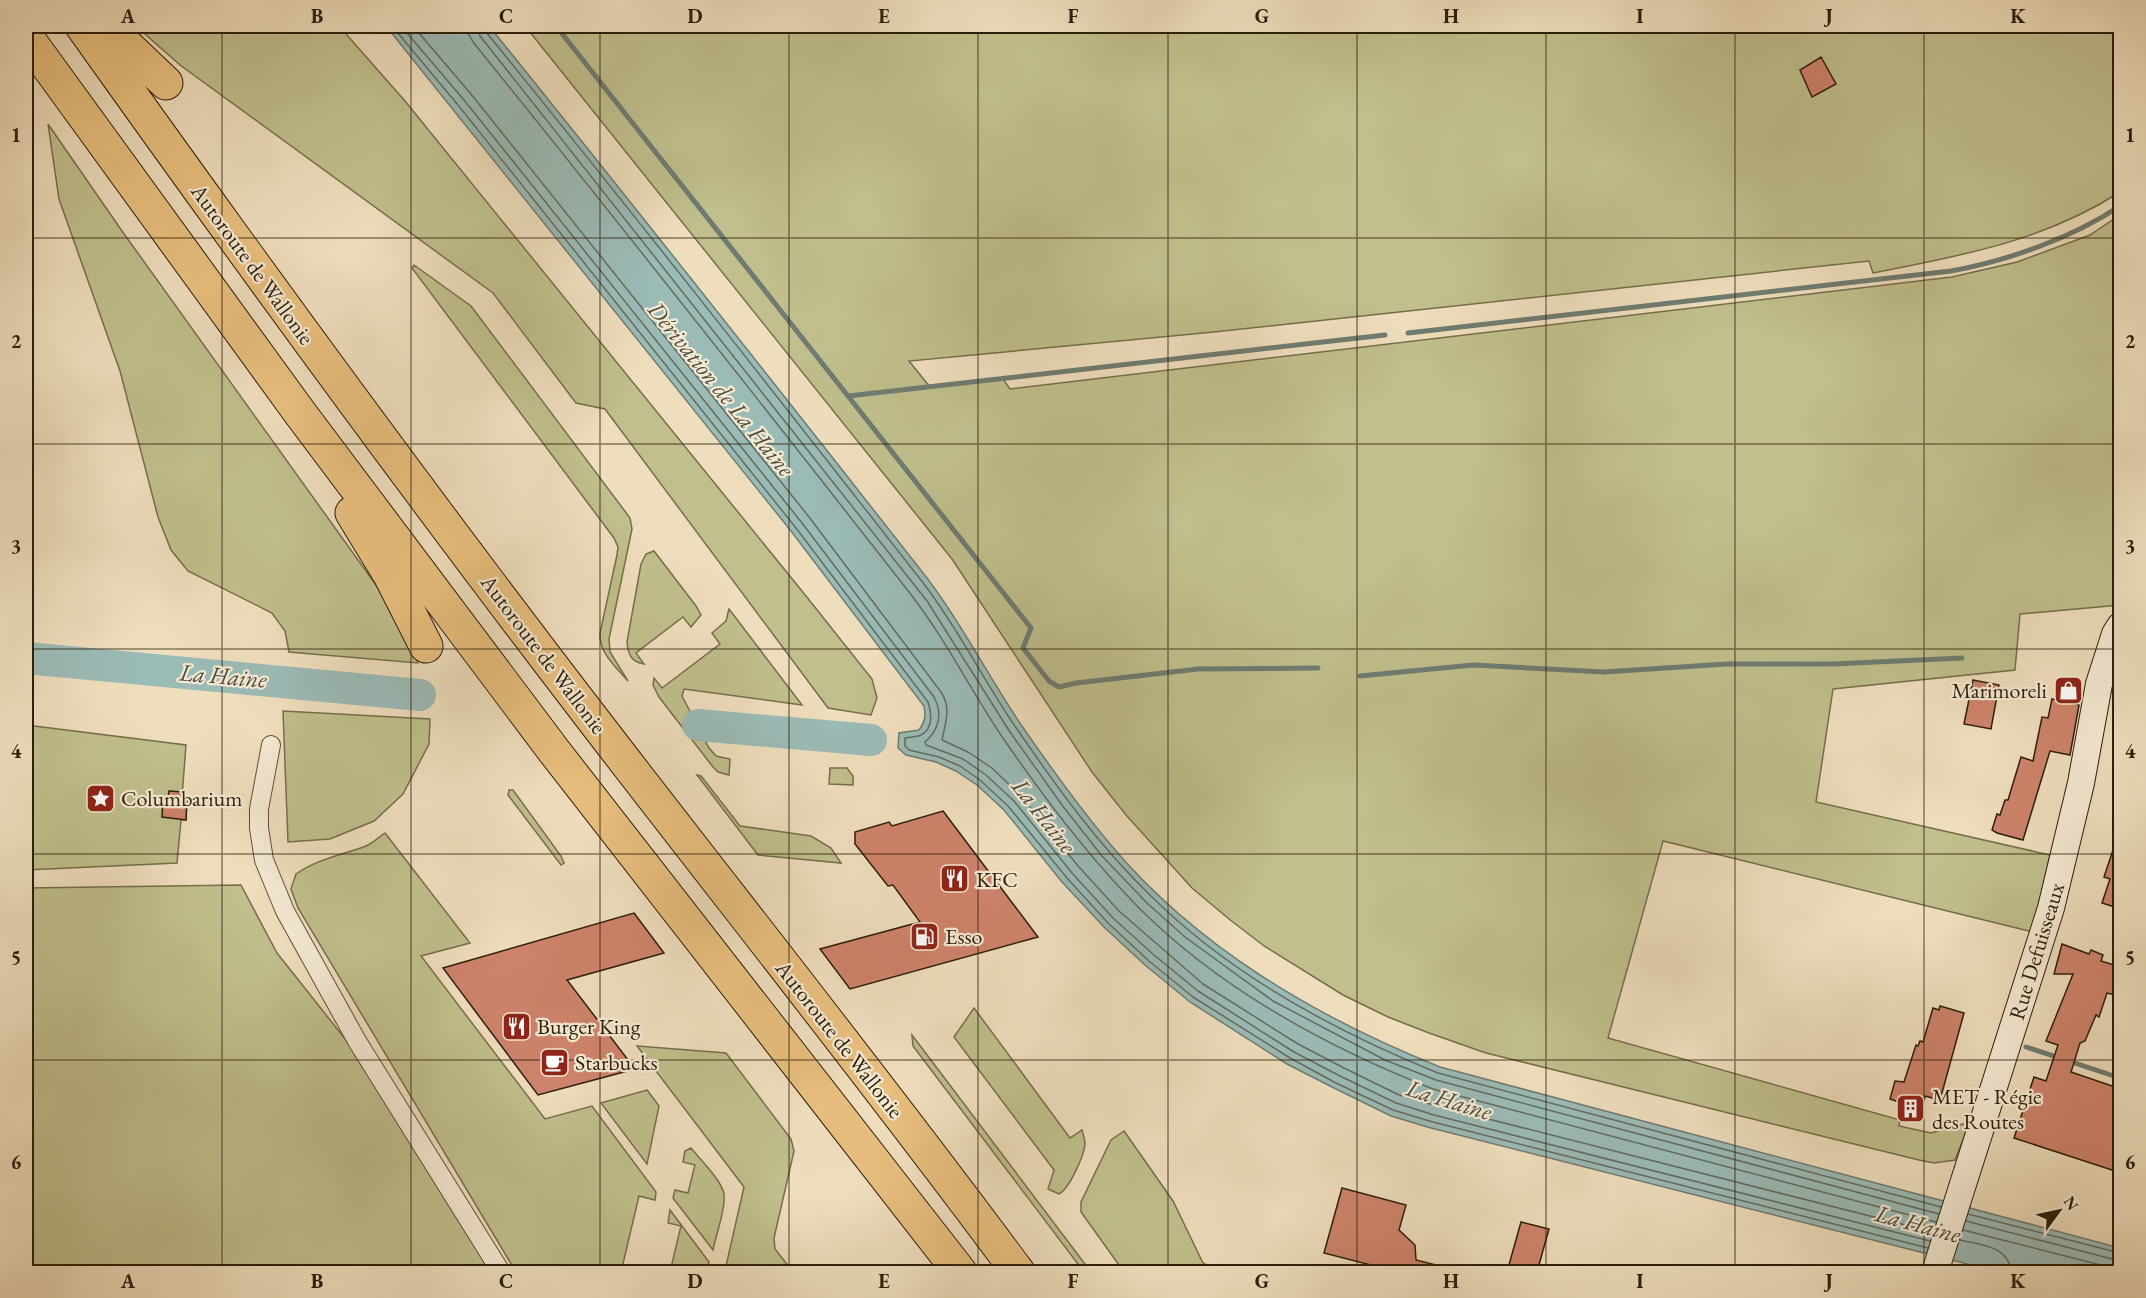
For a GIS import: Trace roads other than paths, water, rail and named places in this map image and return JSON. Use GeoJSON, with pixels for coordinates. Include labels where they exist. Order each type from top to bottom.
{"type":"FeatureCollection","features":[{"type":"Feature","properties":{"kind":"highway","name":"Autoroute de Wallonie"},"geometry":{"type":"LineString","coordinates":[[82,26],[213,211],[383,441],[588,713],[1018,1272]]}},
{"type":"Feature","properties":{"kind":"highway"},"geometry":{"type":"LineString","coordinates":[[106,26],[166,83]]}},
{"type":"Feature","properties":{"kind":"highway"},"geometry":{"type":"LineString","coordinates":[[26,36],[300,413],[554,751],[960,1272]]}},
{"type":"Feature","properties":{"kind":"highway"},"geometry":{"type":"LineString","coordinates":[[300,413],[337,489],[391,577],[426,646]]}},
{"type":"Feature","properties":{"kind":"street","name":"Rue Defuisseaux"},"geometry":{"type":"LineString","coordinates":[[1935,1272],[1966,1168],[2051,908],[2081,783],[2099,684],[2115,634],[2121,626]]}},
{"type":"Feature","properties":{"kind":"street"},"geometry":{"type":"LineString","coordinates":[[271,745],[259,809],[259,828],[264,860],[285,911],[357,1041],[501,1272]]}},
{"type":"Feature","properties":{"kind":"water","name":"Dérivation de La Haine"},"geometry":{"type":"Polygon","coordinates":[[[386,26],[489,26],[927,578],[953,615],[1024,729],[1087,816],[1144,881],[1181,916],[1220,947],[1261,976],[1348,1026],[1440,1067],[2120,1248],[2120,1272],[1999,1272],[1431,1128],[1391,1116],[1287,1064],[1190,1002],[1104,927],[1062,882],[1004,810],[977,785],[956,771],[936,762],[906,755],[898,748],[899,733],[919,730],[921,727],[925,713],[924,706],[791,531],[386,26]]]}},
{"type":"Feature","properties":{"kind":"waterway"},"geometry":{"type":"LineString","coordinates":[[556,26],[848,396],[1385,335]]}},
{"type":"Feature","properties":{"kind":"waterway"},"geometry":{"type":"LineString","coordinates":[[1408,333],[1951,271],[2039,247],[2101,218],[2120,206]]}},
{"type":"Feature","properties":{"kind":"waterway"},"geometry":{"type":"LineString","coordinates":[[848,396],[1031,628],[1023,648],[1049,681],[1059,687],[1198,669],[1318,668]]}},
{"type":"Feature","properties":{"kind":"waterway","name":"La Haine"},"geometry":{"type":"LineString","coordinates":[[26,658],[420,695]]}},
{"type":"Feature","properties":{"kind":"waterway"},"geometry":{"type":"LineString","coordinates":[[1360,676],[1473,665],[1604,672],[1727,664],[1833,664],[1962,658]]}},
{"type":"Feature","properties":{"kind":"waterway","name":"La Haine"},"geometry":{"type":"LineString","coordinates":[[698,725],[871,740]]}},
{"type":"Feature","properties":{"kind":"waterway"},"geometry":{"type":"LineString","coordinates":[[2026,1047],[2120,1078]]}},
{"type":"Feature","properties":{"kind":"place","name":"Marimoreli"},"geometry":{"type":"Point","coordinates":[2068,690]}},
{"type":"Feature","properties":{"kind":"place","name":"Columbarium"},"geometry":{"type":"Point","coordinates":[100,798]}},
{"type":"Feature","properties":{"kind":"place","name":"KFC"},"geometry":{"type":"Point","coordinates":[955,879]}},
{"type":"Feature","properties":{"kind":"place","name":"Esso"},"geometry":{"type":"Point","coordinates":[924,936]}},
{"type":"Feature","properties":{"kind":"place","name":"Burger King"},"geometry":{"type":"Point","coordinates":[516,1026]}},
{"type":"Feature","properties":{"kind":"place","name":"Starbucks"},"geometry":{"type":"Point","coordinates":[554,1062]}},
{"type":"Feature","properties":{"kind":"place","name":"MET - Régie des Routes"},"geometry":{"type":"Point","coordinates":[1911,1109]}}]}
